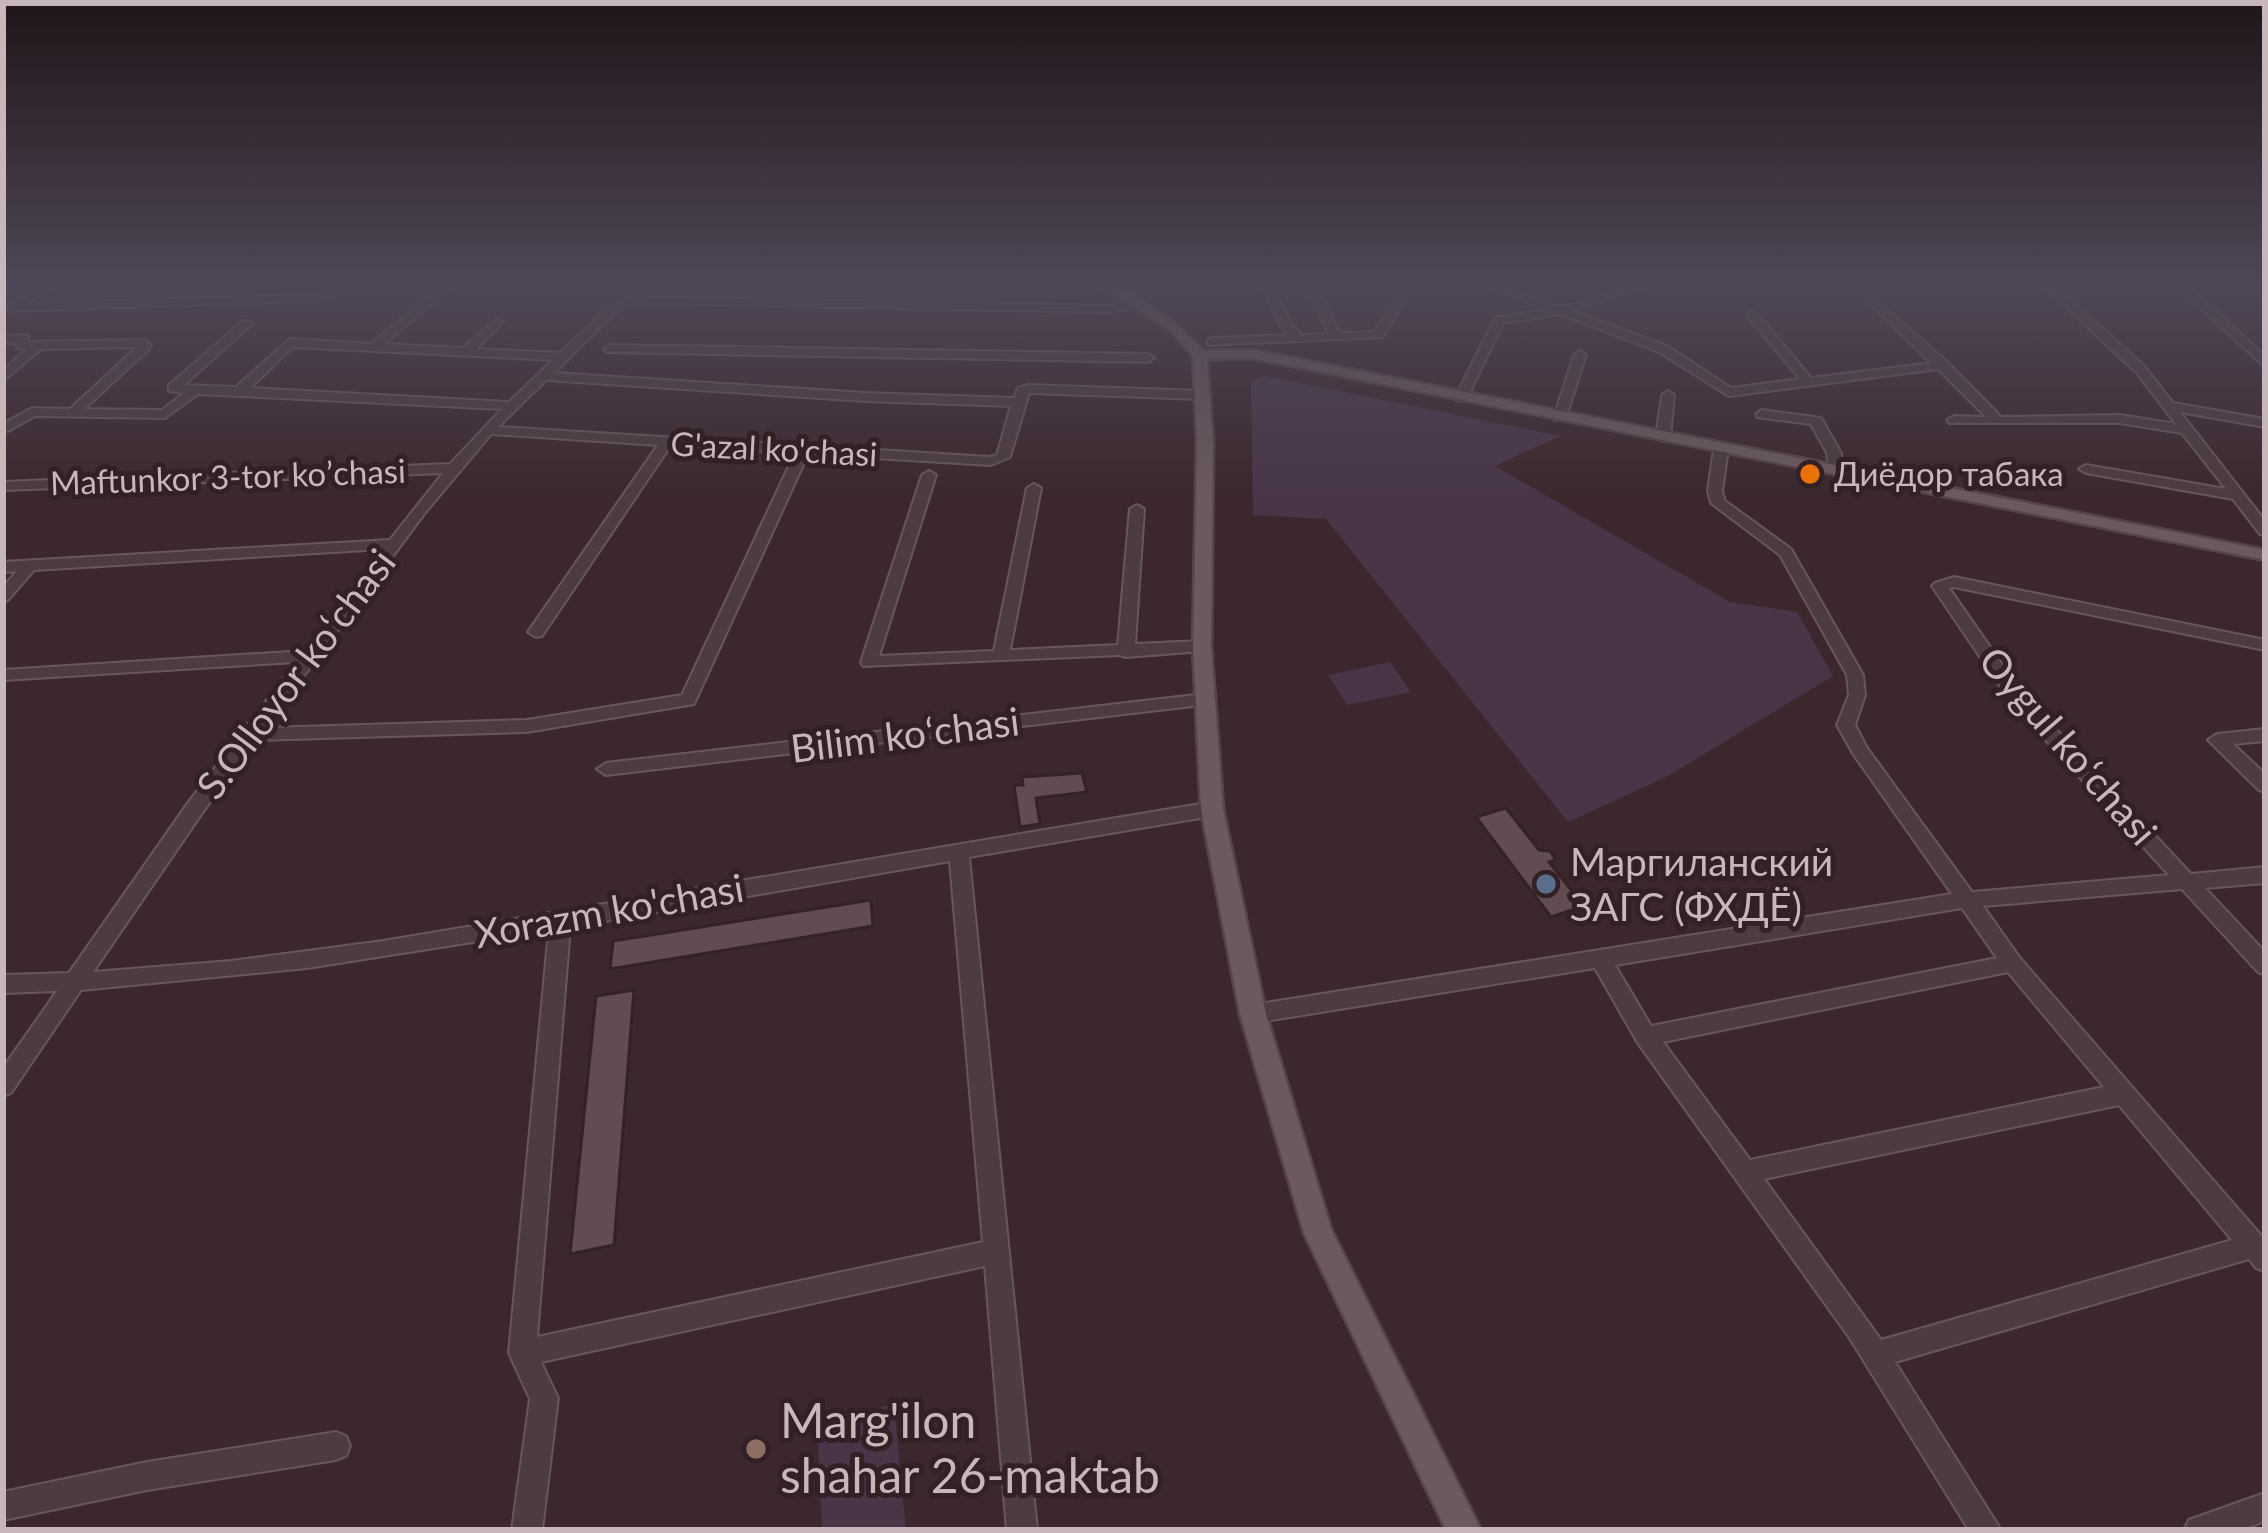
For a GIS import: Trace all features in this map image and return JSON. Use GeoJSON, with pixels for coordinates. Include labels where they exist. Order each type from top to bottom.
{"type":"FeatureCollection","features":[{"type":"Feature","properties":{"kind":"main road"},"geometry":{"type":"LineString","coordinates":[[1191,356],[1202,376],[1202,646],[1212,809],[1253,1014],[1318,1233],[1464,1530]]}},
{"type":"Feature","properties":{"kind":"main road"},"geometry":{"type":"LineString","coordinates":[[1202,376],[1218,364],[1247,356]]}},
{"type":"Feature","properties":{"kind":"main road"},"geometry":{"type":"LineString","coordinates":[[1202,376],[1248,356]]}},
{"type":"Feature","properties":{"kind":"main road"},"geometry":{"type":"LineString","coordinates":[[1259,356],[2265,555]]}},
{"type":"Feature","properties":{"kind":"street"},"geometry":{"type":"LineString","coordinates":[[3,376],[26,356]]}},
{"type":"Feature","properties":{"kind":"street"},"geometry":{"type":"LineString","coordinates":[[73,413],[135,356]]}},
{"type":"Feature","properties":{"kind":"street"},"geometry":{"type":"LineString","coordinates":[[210,356],[173,388],[512,406]]}},
{"type":"Feature","properties":{"kind":"street"},"geometry":{"type":"LineString","coordinates":[[238,391],[276,356]]}},
{"type":"Feature","properties":{"kind":"street"},"geometry":{"type":"LineString","coordinates":[[534,356],[562,357]]}},
{"type":"Feature","properties":{"kind":"street"},"geometry":{"type":"LineString","coordinates":[[1001,356],[1148,358]]}},
{"type":"Feature","properties":{"kind":"street"},"geometry":{"type":"LineString","coordinates":[[1461,398],[1482,356]]}},
{"type":"Feature","properties":{"kind":"street"},"geometry":{"type":"LineString","coordinates":[[1560,417],[1580,356]]}},
{"type":"Feature","properties":{"kind":"street"},"geometry":{"type":"LineString","coordinates":[[1673,356],[1729,392],[1942,364]]}},
{"type":"Feature","properties":{"kind":"street"},"geometry":{"type":"LineString","coordinates":[[1786,356],[1810,384]]}},
{"type":"Feature","properties":{"kind":"street"},"geometry":{"type":"LineString","coordinates":[[1933,356],[1998,421]]}},
{"type":"Feature","properties":{"kind":"street"},"geometry":{"type":"LineString","coordinates":[[2124,356],[2265,530]]}},
{"type":"Feature","properties":{"kind":"street","name":"S.Olloyor koʻchasi"},"geometry":{"type":"LineString","coordinates":[[3,1086],[249,734],[394,544],[487,430],[562,357]]}},
{"type":"Feature","properties":{"kind":"street","name":"G'azal ko'chasi"},"geometry":{"type":"LineString","coordinates":[[542,376],[1019,402]]}},
{"type":"Feature","properties":{"kind":"street","name":"G'azal ko'chasi"},"geometry":{"type":"LineString","coordinates":[[487,430],[999,460],[1006,452],[1022,391],[1202,376]]}},
{"type":"Feature","properties":{"kind":"street"},"geometry":{"type":"LineString","coordinates":[[6,434],[32,412],[165,414],[195,390]]}},
{"type":"Feature","properties":{"kind":"street"},"geometry":{"type":"LineString","coordinates":[[1663,437],[1668,395]]}},
{"type":"Feature","properties":{"kind":"street"},"geometry":{"type":"LineString","coordinates":[[2168,406],[2265,423]]}},
{"type":"Feature","properties":{"kind":"street"},"geometry":{"type":"LineString","coordinates":[[1762,414],[1816,421],[1834,453],[1836,471]]}},
{"type":"Feature","properties":{"kind":"street"},"geometry":{"type":"LineString","coordinates":[[1954,420],[2120,419],[2184,429]]}},
{"type":"Feature","properties":{"kind":"street"},"geometry":{"type":"LineString","coordinates":[[536,632],[666,443]]}},
{"type":"Feature","properties":{"kind":"street"},"geometry":{"type":"LineString","coordinates":[[1720,449],[1714,491],[1718,503],[1777,543],[1794,562],[1855,675],[1858,690],[1846,716],[1849,733],[2012,963],[2259,1252],[1875,1355]]}},
{"type":"Feature","properties":{"kind":"street"},"geometry":{"type":"LineString","coordinates":[[249,734],[527,726],[688,700],[802,452]]}},
{"type":"Feature","properties":{"kind":"street","name":"Maftunkor 3-tor koʼchasi"},"geometry":{"type":"LineString","coordinates":[[3,486],[453,468]]}},
{"type":"Feature","properties":{"kind":"street"},"geometry":{"type":"LineString","coordinates":[[2086,469],[2234,495]]}},
{"type":"Feature","properties":{"kind":"street"},"geometry":{"type":"LineString","coordinates":[[929,475],[869,662],[1202,646]]}},
{"type":"Feature","properties":{"kind":"street"},"geometry":{"type":"LineString","coordinates":[[1001,656],[1034,488]]}},
{"type":"Feature","properties":{"kind":"street"},"geometry":{"type":"LineString","coordinates":[[1126,652],[1137,509]]}},
{"type":"Feature","properties":{"kind":"street"},"geometry":{"type":"LineString","coordinates":[[3,567],[394,544]]}},
{"type":"Feature","properties":{"kind":"street"},"geometry":{"type":"LineString","coordinates":[[3,597],[30,565]]}},
{"type":"Feature","properties":{"kind":"street","name":"Oygul koʻchasi"},"geometry":{"type":"LineString","coordinates":[[2265,645],[1954,583],[1940,586],[2016,697],[2265,966]]}},
{"type":"Feature","properties":{"kind":"street"},"geometry":{"type":"LineString","coordinates":[[3,675],[310,656]]}},
{"type":"Feature","properties":{"kind":"street","name":"Bilim koʻchasi"},"geometry":{"type":"LineString","coordinates":[[606,769],[1204,700]]}},
{"type":"Feature","properties":{"kind":"street"},"geometry":{"type":"LineString","coordinates":[[2265,735],[2217,740],[2265,785]]}},
{"type":"Feature","properties":{"kind":"street","name":"Xorazm ko'chasi"},"geometry":{"type":"LineString","coordinates":[[3,984],[70,986],[210,974],[1212,809]]}},
{"type":"Feature","properties":{"kind":"street"},"geometry":{"type":"LineString","coordinates":[[959,852],[1022,1530]]}},
{"type":"Feature","properties":{"kind":"street"},"geometry":{"type":"LineString","coordinates":[[2188,881],[2265,875]]}},
{"type":"Feature","properties":{"kind":"street","name":"Oygul koʻchasi"},"geometry":{"type":"LineString","coordinates":[[1253,1014],[1965,900],[2188,881]]}},
{"type":"Feature","properties":{"kind":"street"},"geometry":{"type":"LineString","coordinates":[[527,1530],[544,1398],[522,1353],[560,920]]}},
{"type":"Feature","properties":{"kind":"street"},"geometry":{"type":"LineString","coordinates":[[1600,958],[1646,1036],[1875,1355],[1986,1530]]}},
{"type":"Feature","properties":{"kind":"street"},"geometry":{"type":"LineString","coordinates":[[1646,1036],[2012,963]]}},
{"type":"Feature","properties":{"kind":"street"},"geometry":{"type":"LineString","coordinates":[[1745,1172],[2121,1094]]}},
{"type":"Feature","properties":{"kind":"street"},"geometry":{"type":"LineString","coordinates":[[522,1353],[994,1252]]}},
{"type":"Feature","properties":{"kind":"street"},"geometry":{"type":"LineString","coordinates":[[3,1506],[147,1476],[336,1446]]}},
{"type":"Feature","properties":{"kind":"street"},"geometry":{"type":"LineString","coordinates":[[2199,1530],[2265,1507]]}},
{"type":"Feature","properties":{"kind":"shaded area"},"geometry":{"type":"Polygon","coordinates":[[[1265,376],[1560,436],[1495,466],[1730,602],[1797,612],[1833,676],[1668,776],[1568,822],[1326,519],[1253,515],[1251,381],[1265,376]]]}},
{"type":"Feature","properties":{"kind":"shaded area"},"geometry":{"type":"Polygon","coordinates":[[[1390,662],[1411,692],[1347,705],[1328,675],[1390,662]]]}},
{"type":"Feature","properties":{"kind":"shaded area"},"geometry":{"type":"Polygon","coordinates":[[[894,1404],[906,1530],[822,1530],[817,1423],[894,1404]]]}},
{"type":"Feature","properties":{"kind":"building"},"geometry":{"type":"Polygon","coordinates":[[[1082,773],[1087,792],[1036,798],[1040,824],[1020,827],[1014,785],[1023,785],[1022,777],[1082,773]]]}},
{"type":"Feature","properties":{"kind":"building","name":"Маргиланский ЗАГС (ФХДЁ)"},"geometry":{"type":"Polygon","coordinates":[[[1506,808],[1539,850],[1550,851],[1556,859],[1549,862],[1584,906],[1551,917],[1476,817],[1506,808]]]}},
{"type":"Feature","properties":{"kind":"building"},"geometry":{"type":"Polygon","coordinates":[[[871,900],[873,926],[610,969],[613,941],[871,900]]]}},
{"type":"Feature","properties":{"kind":"building"},"geometry":{"type":"Polygon","coordinates":[[[634,990],[614,1245],[570,1254],[596,996],[634,990]]]}},
{"type":"Feature","properties":{"kind":"place","name":"Диёдор табака"},"geometry":{"type":"Point","coordinates":[1810,474]}},
{"type":"Feature","properties":{"kind":"place","name":"Маргиланский ЗАГС (ФХДЁ)"},"geometry":{"type":"Point","coordinates":[1546,884]}},
{"type":"Feature","properties":{"kind":"place","name":"Marg'ilon shahar 26-maktab"},"geometry":{"type":"Point","coordinates":[756,1449]}}]}
